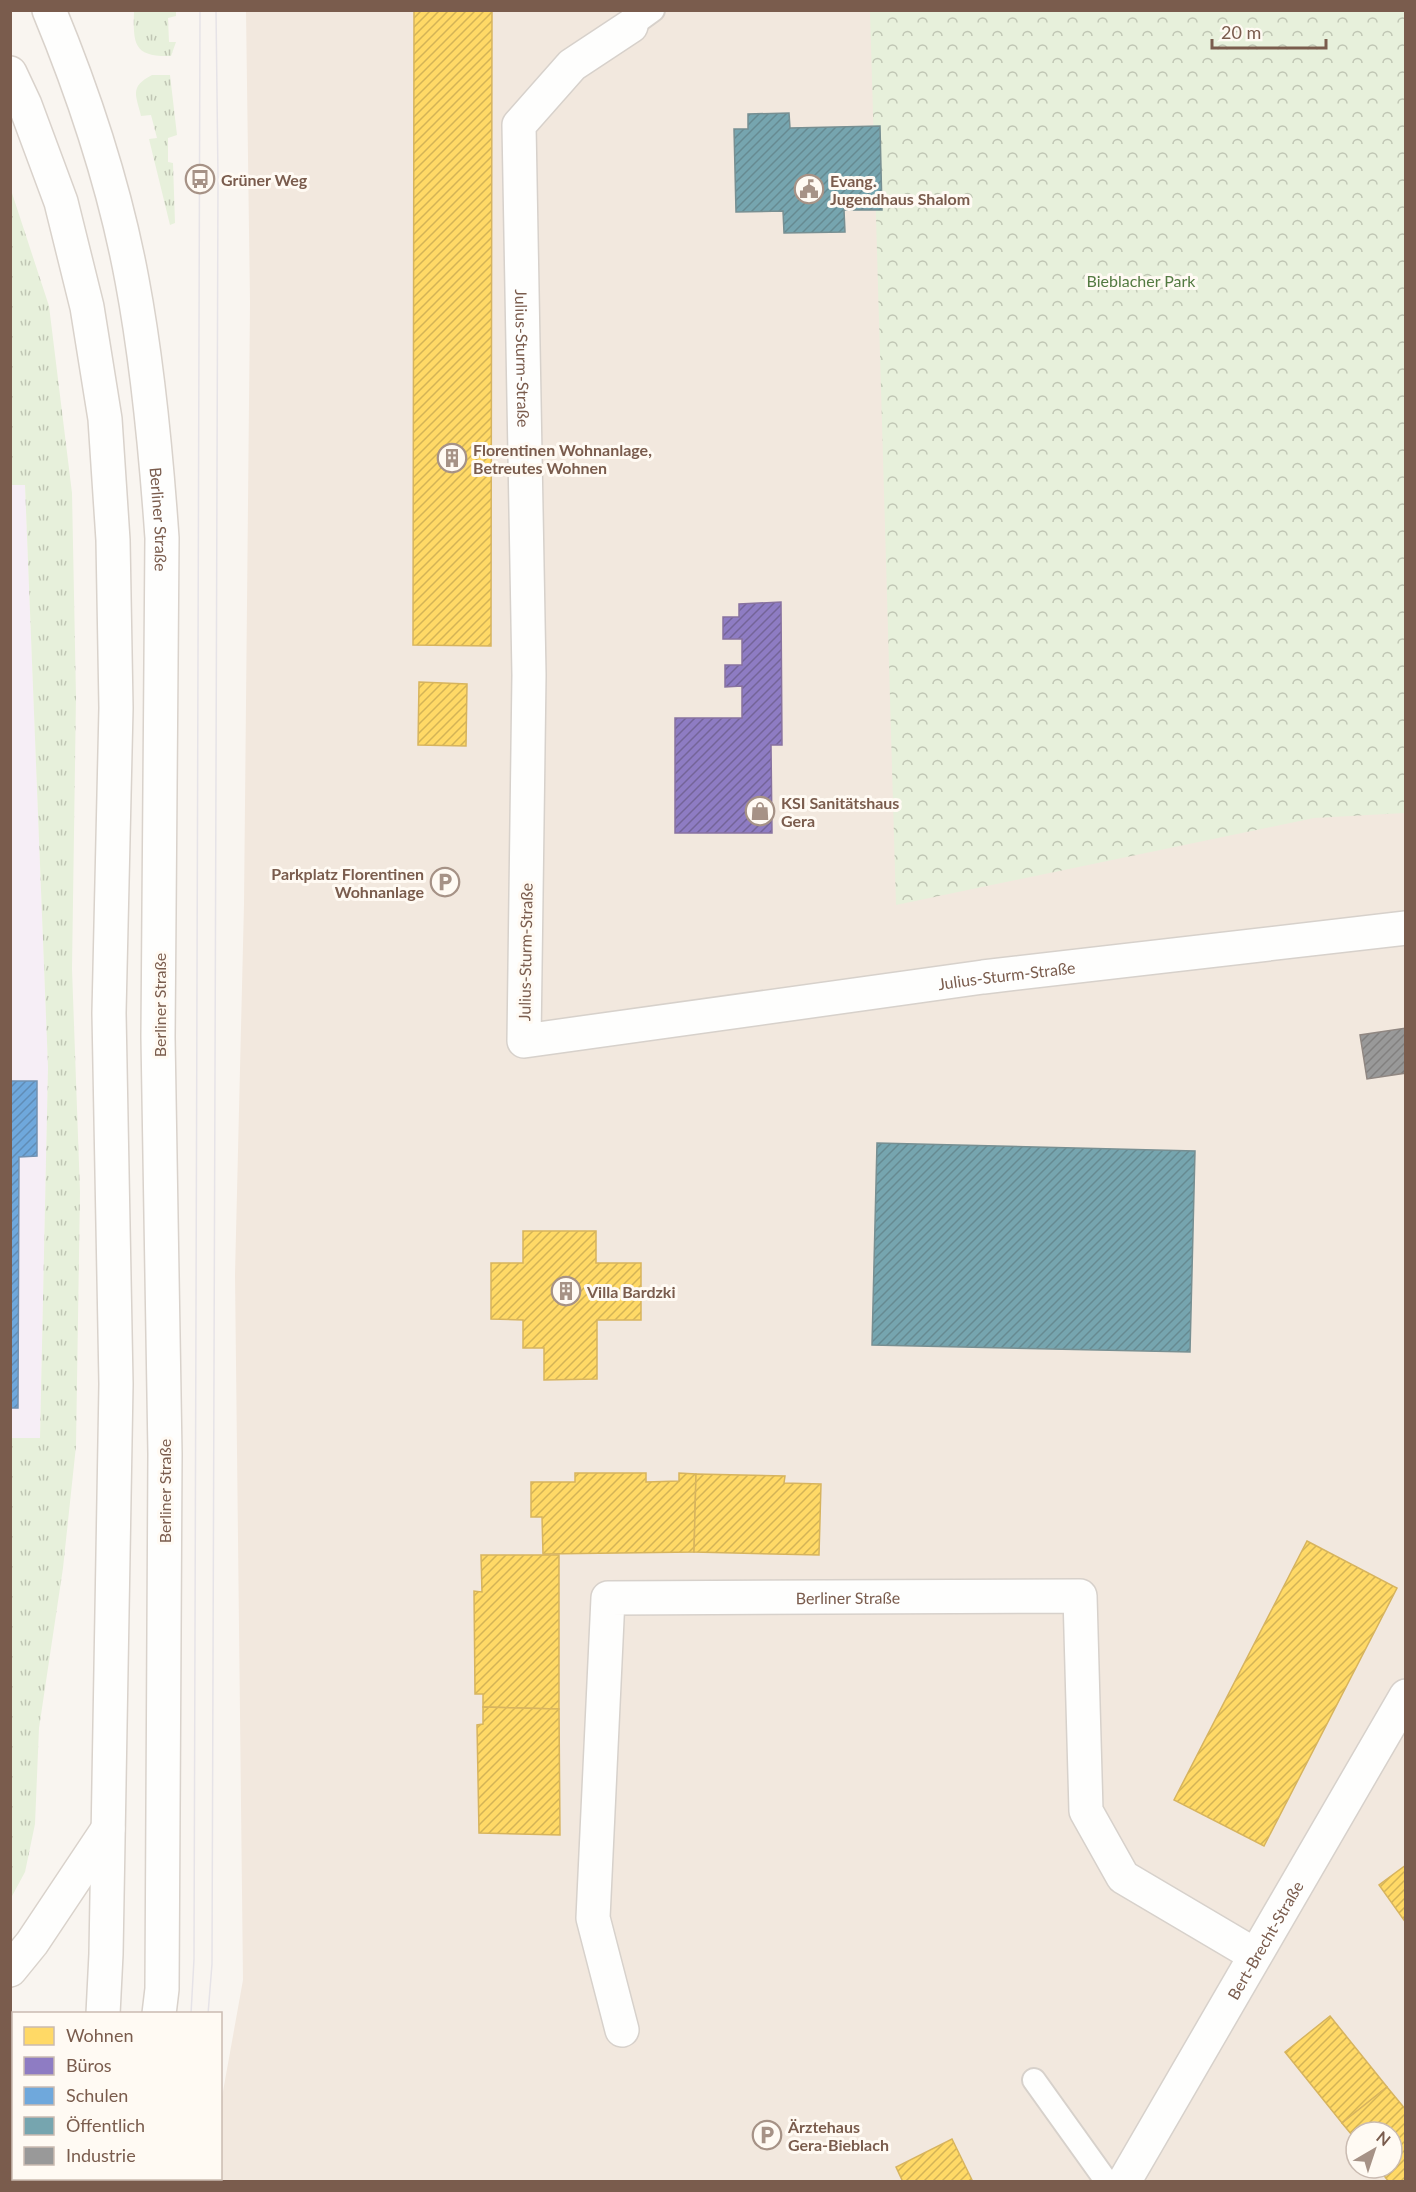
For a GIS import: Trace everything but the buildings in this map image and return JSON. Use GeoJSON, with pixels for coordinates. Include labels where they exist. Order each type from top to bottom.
{"type":"FeatureCollection","features":[{"type":"Feature","properties":{"kind":"main road","name":"Berliner Straße"},"geometry":{"type":"LineString","coordinates":[[49,10],[85,106],[111,190],[132,279],[157,469],[162,538],[158,1037],[165,1465],[162,1989],[159,2012]]}},
{"type":"Feature","properties":{"kind":"main road","name":"Julius-Sturm-Straße"},"geometry":{"type":"LineString","coordinates":[[642,18],[572,65],[519,125],[529,675],[524,1041],[983,977],[1406,928]]}},
{"type":"Feature","properties":{"kind":"main road"},"geometry":{"type":"LineString","coordinates":[[10,73],[25,105],[61,202],[87,307],[105,419],[113,540],[116,708],[109,1013],[116,1384],[106,1978],[103,2012]]}},
{"type":"Feature","properties":{"kind":"main road","name":"Berliner Straße"},"geometry":{"type":"LineString","coordinates":[[622,2030],[593,1918],[608,1598],[1080,1596],[1086,1811],[1123,1877],[1255,1955]]}},
{"type":"Feature","properties":{"kind":"main road","name":"Bert-Brecht-Straße"},"geometry":{"type":"LineString","coordinates":[[1124,2181],[1406,1696]]}},
{"type":"Feature","properties":{"kind":"main road"},"geometry":{"type":"LineString","coordinates":[[10,1970],[42,1930],[108,1829]]}},
{"type":"Feature","properties":{"kind":"lane"},"geometry":{"type":"LineString","coordinates":[[1034,2080],[1107,2181]]}},
{"type":"Feature","properties":{"kind":"shaded area"},"geometry":{"type":"Polygon","coordinates":[[[246,11],[1405,11],[1405,2181],[213,2182],[213,2180],[222,2180],[222,2097],[243,1980],[235,1275],[244,904],[250,303],[246,11]]]}},
{"type":"Feature","properties":{"kind":"shaded area"},"geometry":{"type":"Polygon","coordinates":[[[10,485],[25,485],[48,1067],[40,1439],[11,1438],[10,485]]]}},
{"type":"Feature","properties":{"kind":"green space"},"geometry":{"type":"Polygon","coordinates":[[[134,11],[176,11],[176,16],[168,18],[169,42],[176,42],[171,56],[149,54],[138,47],[134,33],[134,11]]]}},
{"type":"Feature","properties":{"kind":"green space","name":"Bieblacher Park"},"geometry":{"type":"Polygon","coordinates":[[[870,11],[1405,11],[1405,813],[1314,818],[896,905],[870,11]]]}},
{"type":"Feature","properties":{"kind":"green space"},"geometry":{"type":"Polygon","coordinates":[[[152,75],[170,75],[177,135],[168,138],[168,162],[173,163],[175,223],[170,225],[149,139],[157,138],[151,115],[141,116],[136,97],[137,88],[152,75]]]}},
{"type":"Feature","properties":{"kind":"green space"},"geometry":{"type":"Polygon","coordinates":[[[10,187],[49,306],[72,493],[76,697],[72,969],[80,1192],[76,1446],[63,1568],[39,1728],[35,1824],[25,1872],[11,1898],[10,1438],[40,1438],[48,1067],[25,485],[10,485],[10,187]]]}},
{"type":"Feature","properties":{"kind":"tram line"},"geometry":{"type":"LineString","coordinates":[[191,2012],[194,1959],[200,10]]}},
{"type":"Feature","properties":{"kind":"tram line"},"geometry":{"type":"LineString","coordinates":[[208,2012],[212,1964],[218,178],[216,10]]}},
{"type":"Feature","properties":{"kind":"place","name":"Grüner Weg"},"geometry":{"type":"Point","coordinates":[200,179]}},
{"type":"Feature","properties":{"kind":"place","name":"Evang. Jugendhaus Shalom"},"geometry":{"type":"Point","coordinates":[809,189]}},
{"type":"Feature","properties":{"kind":"place","name":"Florentinen Wohnanlage, Betreutes Wohnen"},"geometry":{"type":"Point","coordinates":[452,458]}},
{"type":"Feature","properties":{"kind":"place","name":"KSI Sanitätshaus Gera"},"geometry":{"type":"Point","coordinates":[760,811]}},
{"type":"Feature","properties":{"kind":"place","name":"Parkplatz Florentinen Wohnanlage"},"geometry":{"type":"Point","coordinates":[445,882]}},
{"type":"Feature","properties":{"kind":"place","name":"Villa Bardzki"},"geometry":{"type":"Point","coordinates":[566,1291]}},
{"type":"Feature","properties":{"kind":"place","name":"Ärztehaus Gera-Bieblach"},"geometry":{"type":"Point","coordinates":[767,2135]}}]}
